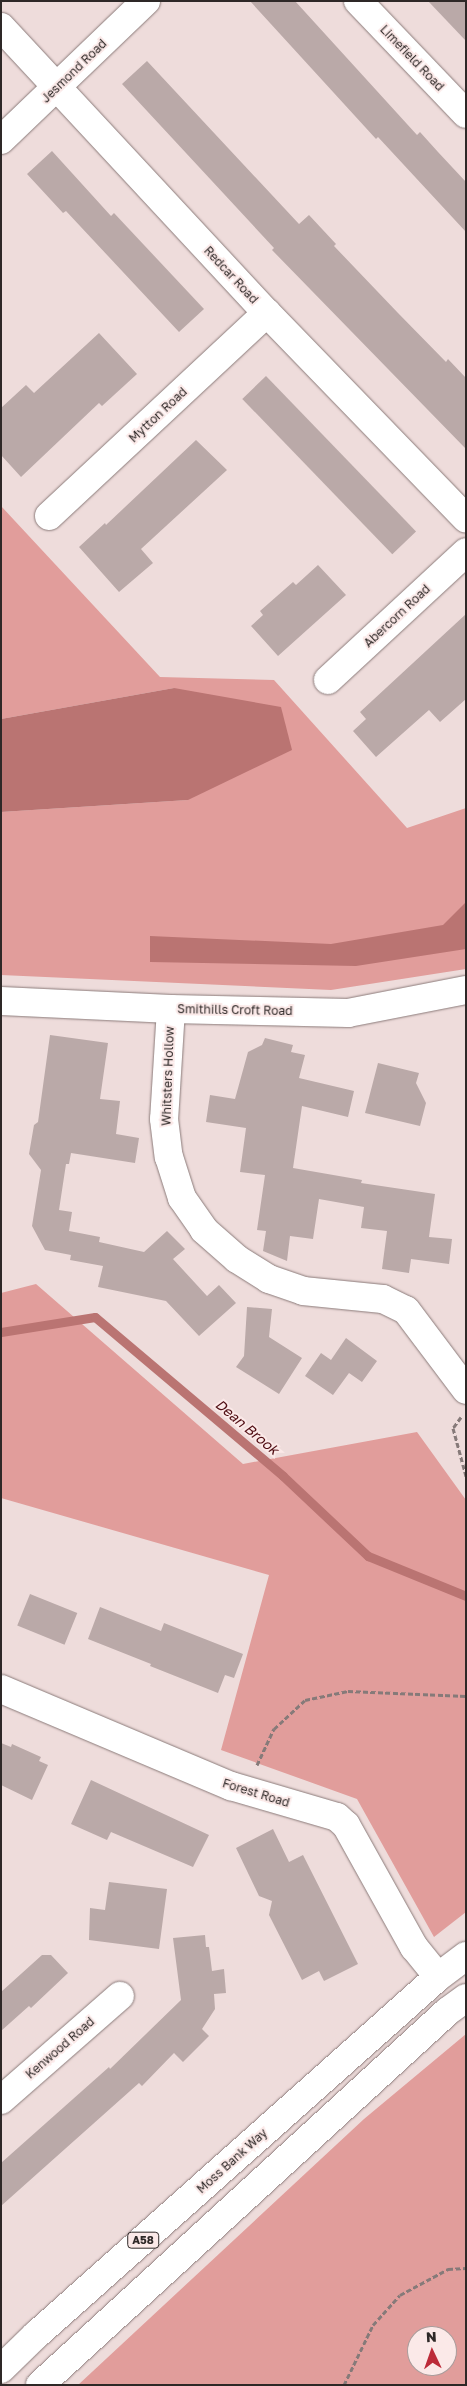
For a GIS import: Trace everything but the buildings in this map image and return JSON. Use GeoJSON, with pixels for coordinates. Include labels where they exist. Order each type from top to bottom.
{"type":"FeatureCollection","features":[{"type":"Feature","properties":{"kind":"main road","name":"Jesmond Road"},"geometry":{"type":"LineString","coordinates":[[1,140],[146,1]]}},
{"type":"Feature","properties":{"kind":"main road","name":"Limefield Road"},"geometry":{"type":"LineString","coordinates":[[358,1],[466,114]]}},
{"type":"Feature","properties":{"kind":"main road","name":"Redcar Road"},"geometry":{"type":"LineString","coordinates":[[1,27],[58,86],[267,314],[466,518]]}},
{"type":"Feature","properties":{"kind":"main road","name":"Mytton Road"},"geometry":{"type":"LineString","coordinates":[[49,516],[267,314]]}},
{"type":"Feature","properties":{"kind":"main road","name":"Abercorn Road"},"geometry":{"type":"LineString","coordinates":[[328,680],[466,552]]}},
{"type":"Feature","properties":{"kind":"main road","name":"Smithills Croft Road"},"geometry":{"type":"LineString","coordinates":[[1,1001],[171,1009],[348,1013],[466,990]]}},
{"type":"Feature","properties":{"kind":"main road","name":"Whitsters Hollow"},"geometry":{"type":"LineString","coordinates":[[171,1009],[164,1119],[169,1156],[182,1198],[204,1230],[237,1258],[269,1279],[303,1291],[383,1299],[406,1310],[466,1390]]}},
{"type":"Feature","properties":{"kind":"main road","name":"Forest Road"},"geometry":{"type":"LineString","coordinates":[[1,1689],[231,1786],[337,1817],[346,1825],[414,1947],[438,1977]]}},
{"type":"Feature","properties":{"kind":"main road","name":"Moss Bank Way"},"geometry":{"type":"LineString","coordinates":[[1,2369],[44,2328],[438,1977],[466,1956]]}},
{"type":"Feature","properties":{"kind":"main road","name":"Kenwood Road"},"geometry":{"type":"LineString","coordinates":[[1,2100],[120,1996]]}},
{"type":"Feature","properties":{"kind":"main road"},"geometry":{"type":"LineString","coordinates":[[40,2385],[411,2044],[448,2011],[466,1998]]}},
{"type":"Feature","properties":{"kind":"path"},"geometry":{"type":"LineString","coordinates":[[466,1410],[453,1428],[466,1476]]}},
{"type":"Feature","properties":{"kind":"path"},"geometry":{"type":"LineString","coordinates":[[245,1790],[274,1729],[305,1700],[348,1691],[466,1696]]}},
{"type":"Feature","properties":{"kind":"path"},"geometry":{"type":"LineString","coordinates":[[344,2385],[373,2325],[400,2295],[448,2269],[466,2268]]}},
{"type":"Feature","properties":{"kind":"shaded area"},"geometry":{"type":"Polygon","coordinates":[[[1,506],[160,677],[274,680],[407,828],[466,808],[466,969],[331,990],[1,975],[1,812],[188,800],[174,688],[1,719],[1,506]]]}},
{"type":"Feature","properties":{"kind":"shaded area"},"geometry":{"type":"Polygon","coordinates":[[[174,688],[281,707],[292,750],[188,800],[1,812],[1,719],[174,688]]]}},
{"type":"Feature","properties":{"kind":"shaded area"},"geometry":{"type":"Polygon","coordinates":[[[466,902],[466,949],[356,966],[150,962],[150,936],[331,944],[443,925],[466,902]]]}},
{"type":"Feature","properties":{"kind":"shaded area"},"geometry":{"type":"Polygon","coordinates":[[[36,1284],[243,1464],[417,1432],[466,1500],[466,1912],[434,1937],[357,1799],[221,1750],[269,1575],[1,1498],[1,1293],[36,1284]]]}},
{"type":"Feature","properties":{"kind":"shaded area"},"geometry":{"type":"Polygon","coordinates":[[[466,2034],[466,2385],[78,2385],[364,2119],[466,2034]]]}},
{"type":"Feature","properties":{"kind":"waterway","name":"Dean Brook"},"geometry":{"type":"LineString","coordinates":[[1,1332],[95,1317],[283,1476],[368,1556],[466,1596]]}}]}
